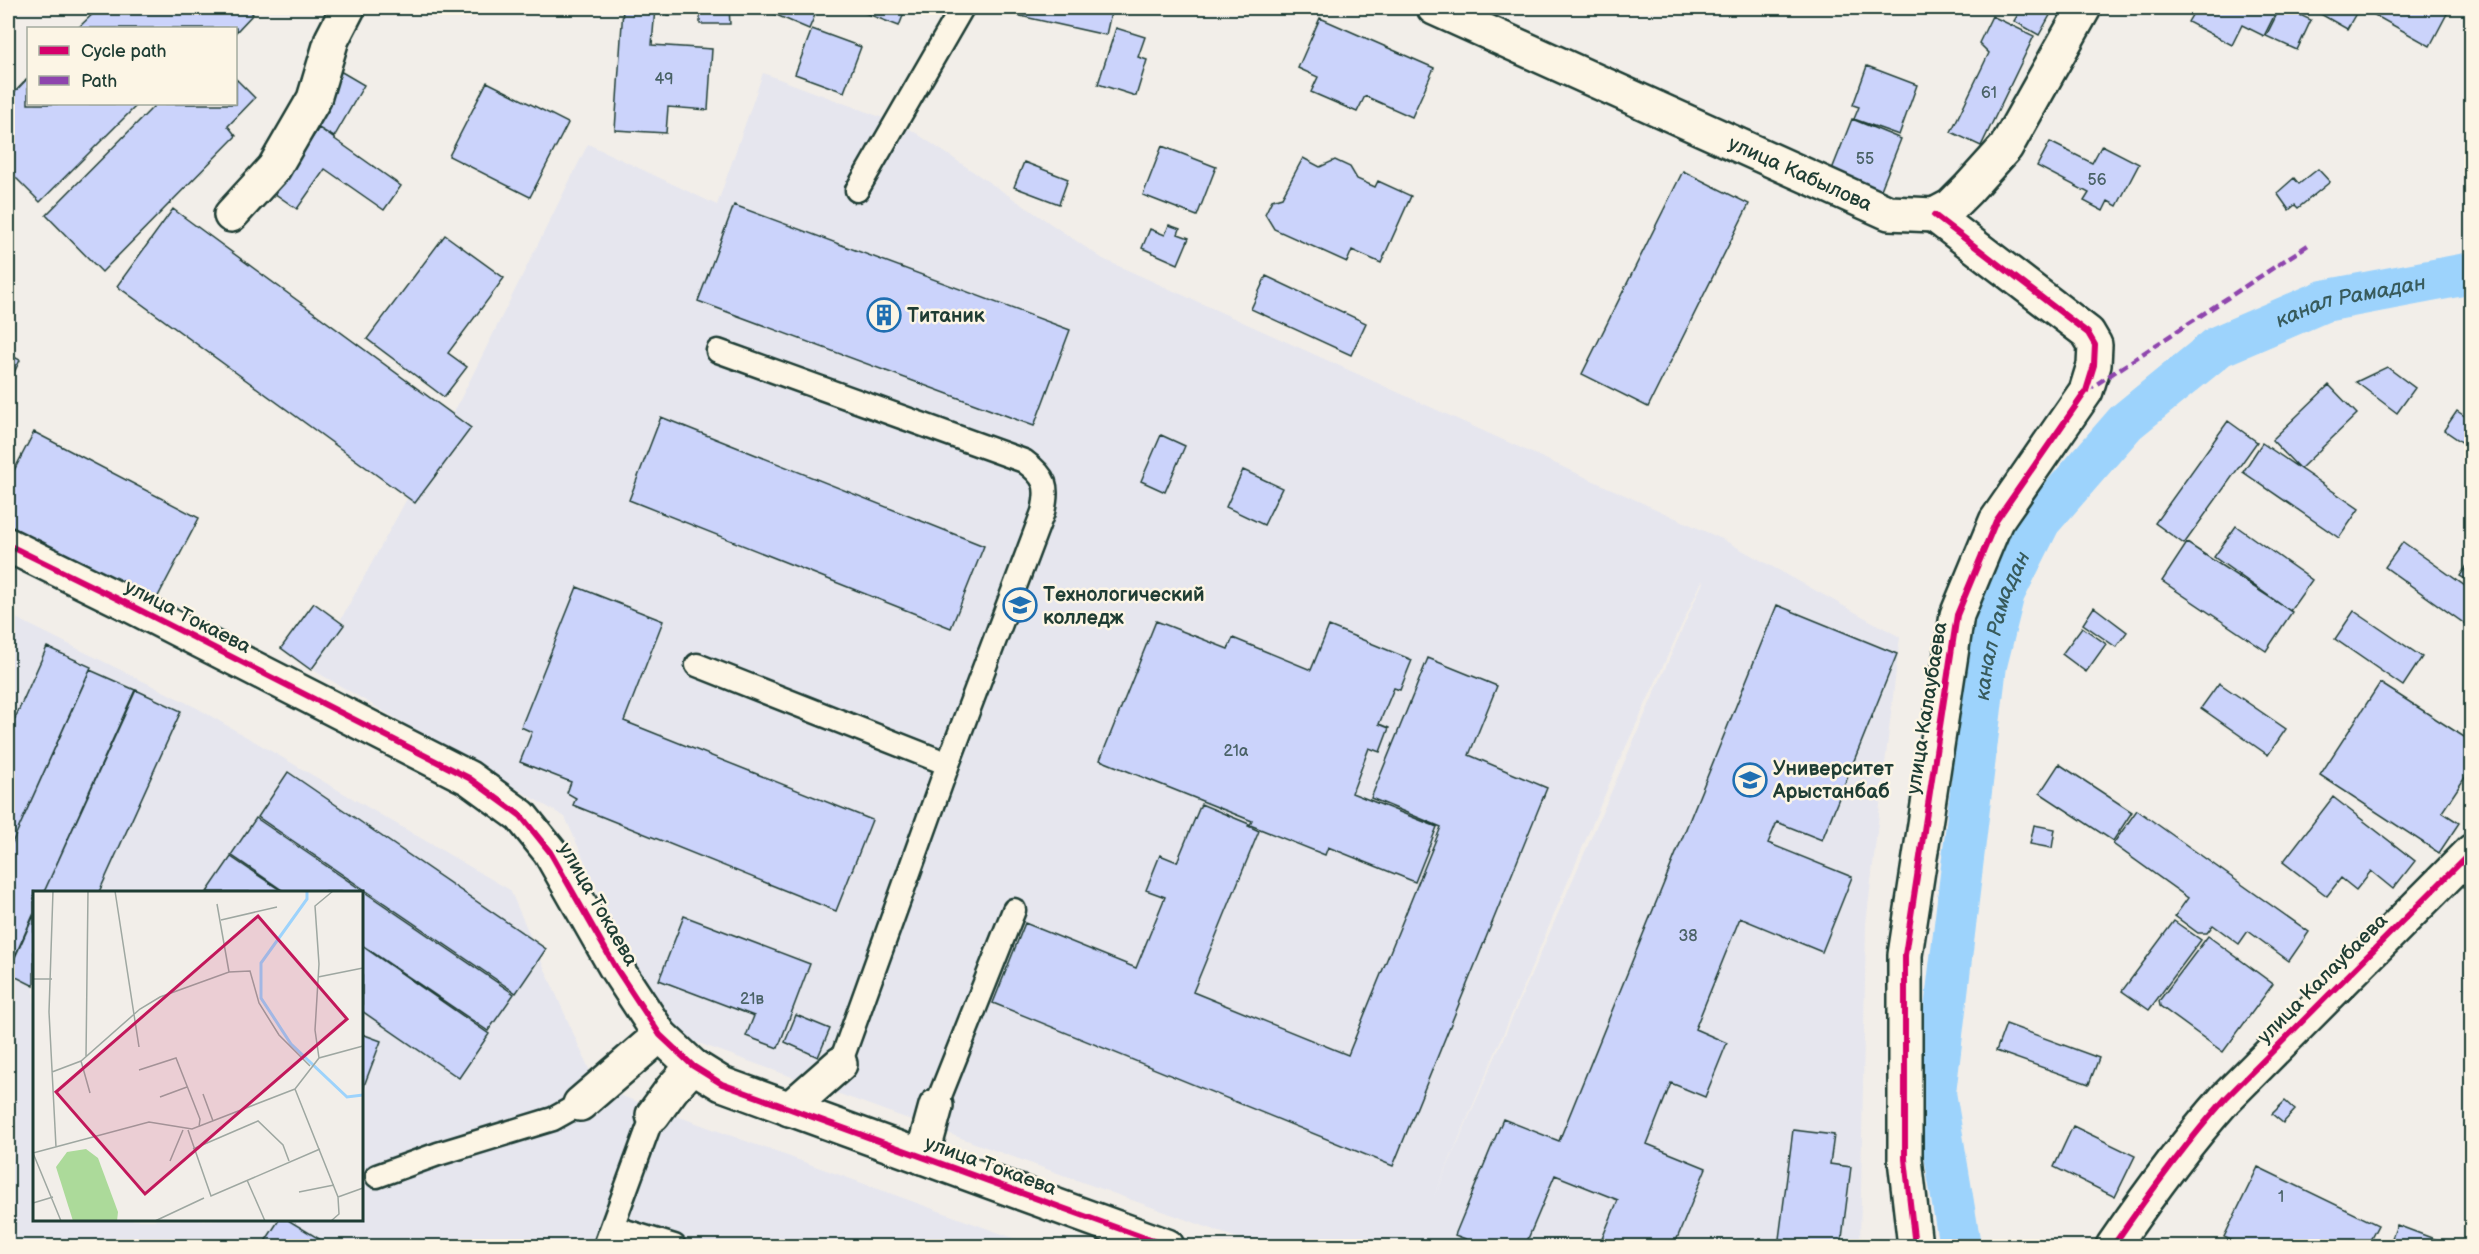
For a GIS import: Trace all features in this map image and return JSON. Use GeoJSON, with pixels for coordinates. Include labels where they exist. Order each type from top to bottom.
{"type":"FeatureCollection","features":[{"type":"Feature","properties":{"kind":"street"},"geometry":{"type":"LineString","coordinates":[[231,215],[274,168],[314,99],[332,39],[348,8]]}},
{"type":"Feature","properties":{"kind":"street","name":"улица Кабылова"},"geometry":{"type":"LineString","coordinates":[[1434,8],[1889,213],[1934,215]]}},
{"type":"Feature","properties":{"kind":"street"},"geometry":{"type":"LineString","coordinates":[[1934,215],[1951,206],[2007,147],[2084,8]]}},
{"type":"Feature","properties":{"kind":"street","name":"улица Калаубаева"},"geometry":{"type":"LineString","coordinates":[[1916,1246],[1905,1159],[1905,955],[1958,615],[1996,521],[2086,391],[2094,365],[2095,345],[2088,333],[1934,215]]}},
{"type":"Feature","properties":{"kind":"street","name":"улица Токаева"},"geometry":{"type":"LineString","coordinates":[[8,545],[469,778],[521,816],[550,852],[616,968],[660,1035],[693,1066],[722,1084],[1167,1246]]}},
{"type":"Feature","properties":{"kind":"street","name":"улица Калаубаева"},"geometry":{"type":"LineString","coordinates":[[2113,1246],[2190,1138],[2226,1098],[2472,851]]}},
{"type":"Feature","properties":{"kind":"street"},"geometry":{"type":"LineString","coordinates":[[580,1104],[660,1035]]}},
{"type":"Feature","properties":{"kind":"street"},"geometry":{"type":"LineString","coordinates":[[789,1108],[840,1064]]}},
{"type":"Feature","properties":{"kind":"street"},"geometry":{"type":"LineString","coordinates":[[653,1115],[693,1066]]}},
{"type":"Feature","properties":{"kind":"street"},"geometry":{"type":"LineString","coordinates":[[922,1157],[936,1106]]}},
{"type":"Feature","properties":{"kind":"lane"},"geometry":{"type":"LineString","coordinates":[[856,190],[962,8]]}},
{"type":"Feature","properties":{"kind":"lane"},"geometry":{"type":"LineString","coordinates":[[718,351],[1024,461],[1036,470],[1045,483],[1047,494],[1043,512],[948,764],[840,1064]]}},
{"type":"Feature","properties":{"kind":"lane"},"geometry":{"type":"LineString","coordinates":[[697,665],[948,764]]}},
{"type":"Feature","properties":{"kind":"lane"},"geometry":{"type":"LineString","coordinates":[[936,1106],[1014,910]]}},
{"type":"Feature","properties":{"kind":"lane"},"geometry":{"type":"LineString","coordinates":[[377,1176],[438,1154],[553,1119],[580,1104]]}},
{"type":"Feature","properties":{"kind":"lane"},"geometry":{"type":"LineString","coordinates":[[653,1115],[608,1237],[674,1246]]}},
{"type":"Feature","properties":{"kind":"shaded area","name":"Технологический колледж"},"geometry":{"type":"Polygon","coordinates":[[[763,73],[907,127],[1103,259],[1722,539],[1900,637],[1866,924],[1860,1246],[1259,1246],[660,1029],[565,817],[313,670],[448,424],[588,144],[717,205],[763,73]],[[1703,582],[1617,766],[1434,1197],[1703,582]]]}},
{"type":"Feature","properties":{"kind":"shaded area"},"geometry":{"type":"Polygon","coordinates":[[[8,614],[197,708],[510,890],[597,1087],[1035,1246],[8,1246],[8,614]]]}},
{"type":"Feature","properties":{"kind":"building"},"geometry":{"type":"Polygon","coordinates":[[[99,8],[246,8],[253,14],[237,31],[237,27],[79,27],[99,8]]]}},
{"type":"Feature","properties":{"kind":"building"},"geometry":{"type":"Polygon","coordinates":[[[623,8],[655,8],[652,45],[712,49],[708,110],[668,107],[666,133],[615,130],[623,8]]]}},
{"type":"Feature","properties":{"kind":"building"},"geometry":{"type":"Polygon","coordinates":[[[666,8],[729,8],[730,24],[700,24],[700,14],[667,15],[666,8]]]}},
{"type":"Feature","properties":{"kind":"building"},"geometry":{"type":"Polygon","coordinates":[[[760,8],[818,8],[809,29],[760,8]]]}},
{"type":"Feature","properties":{"kind":"building"},"geometry":{"type":"Polygon","coordinates":[[[852,8],[906,8],[899,26],[852,8]]]}},
{"type":"Feature","properties":{"kind":"building"},"geometry":{"type":"Polygon","coordinates":[[[994,8],[1112,8],[1106,35],[993,10],[994,8]]]}},
{"type":"Feature","properties":{"kind":"building"},"geometry":{"type":"Polygon","coordinates":[[[2022,8],[2054,8],[2039,35],[2014,21],[2022,8]]]}},
{"type":"Feature","properties":{"kind":"building"},"geometry":{"type":"Polygon","coordinates":[[[2177,8],[2278,8],[2264,36],[2242,25],[2232,45],[2188,22],[2192,15],[2177,8]]]}},
{"type":"Feature","properties":{"kind":"building"},"geometry":{"type":"Polygon","coordinates":[[[2280,8],[2285,8],[2311,20],[2297,50],[2266,36],[2280,8]]]}},
{"type":"Feature","properties":{"kind":"building"},"geometry":{"type":"Polygon","coordinates":[[[2320,8],[2359,8],[2347,29],[2317,12],[2320,8]]]}},
{"type":"Feature","properties":{"kind":"building"},"geometry":{"type":"Polygon","coordinates":[[[2362,8],[2450,8],[2430,46],[2362,8]]]}},
{"type":"Feature","properties":{"kind":"building"},"geometry":{"type":"Polygon","coordinates":[[[1992,16],[2034,36],[1981,146],[1951,132],[1989,53],[1979,43],[1992,16]]]}},
{"type":"Feature","properties":{"kind":"building"},"geometry":{"type":"Polygon","coordinates":[[[1320,18],[1434,68],[1412,117],[1365,96],[1357,112],[1311,92],[1318,77],[1298,68],[1320,18]]]}},
{"type":"Feature","properties":{"kind":"building"},"geometry":{"type":"Polygon","coordinates":[[[1116,28],[1145,37],[1138,57],[1147,60],[1136,96],[1098,84],[1116,28]]]}},
{"type":"Feature","properties":{"kind":"building"},"geometry":{"type":"Polygon","coordinates":[[[812,29],[861,47],[844,92],[795,74],[812,29]]]}},
{"type":"Feature","properties":{"kind":"building"},"geometry":{"type":"Polygon","coordinates":[[[1867,66],[1917,85],[1899,135],[1854,119],[1859,107],[1853,105],[1867,66]]]}},
{"type":"Feature","properties":{"kind":"building"},"geometry":{"type":"Polygon","coordinates":[[[340,71],[364,85],[334,137],[310,123],[340,71]]]}},
{"type":"Feature","properties":{"kind":"building"},"geometry":{"type":"Polygon","coordinates":[[[27,79],[27,105],[137,105],[40,202],[8,170],[8,99],[27,79]]]}},
{"type":"Feature","properties":{"kind":"building"},"geometry":{"type":"Polygon","coordinates":[[[237,80],[255,98],[228,126],[236,136],[102,272],[46,215],[155,105],[237,105],[237,80]]]}},
{"type":"Feature","properties":{"kind":"building"},"geometry":{"type":"Polygon","coordinates":[[[487,82],[568,123],[530,197],[449,156],[487,82]]]}},
{"type":"Feature","properties":{"kind":"building"},"geometry":{"type":"Polygon","coordinates":[[[1852,119],[1901,139],[1878,197],[1829,177],[1852,119]]]}},
{"type":"Feature","properties":{"kind":"building"},"geometry":{"type":"Polygon","coordinates":[[[319,128],[401,186],[384,210],[325,169],[297,209],[274,193],[319,128]]]}},
{"type":"Feature","properties":{"kind":"building"},"geometry":{"type":"Polygon","coordinates":[[[2050,142],[2092,163],[2102,145],[2139,164],[2117,206],[2108,201],[2103,211],[2084,201],[2089,193],[2037,166],[2050,142]]]}},
{"type":"Feature","properties":{"kind":"building"},"geometry":{"type":"Polygon","coordinates":[[[1162,146],[1216,167],[1197,216],[1143,195],[1162,146]]]}},
{"type":"Feature","properties":{"kind":"building"},"geometry":{"type":"Polygon","coordinates":[[[1303,158],[1320,167],[1335,160],[1350,167],[1357,179],[1375,187],[1378,181],[1411,196],[1381,263],[1352,250],[1347,262],[1274,229],[1265,214],[1272,200],[1282,197],[1303,158]]]}},
{"type":"Feature","properties":{"kind":"building"},"geometry":{"type":"Polygon","coordinates":[[[1024,162],[1068,179],[1059,204],[1014,187],[1024,162]]]}},
{"type":"Feature","properties":{"kind":"building"},"geometry":{"type":"Polygon","coordinates":[[[2318,169],[2330,182],[2298,208],[2295,205],[2289,210],[2277,193],[2294,178],[2299,184],[2318,169]]]}},
{"type":"Feature","properties":{"kind":"building"},"geometry":{"type":"Polygon","coordinates":[[[1683,171],[1749,204],[1648,407],[1582,374],[1683,171]]]}},
{"type":"Feature","properties":{"kind":"building","name":"Титаник"},"geometry":{"type":"Polygon","coordinates":[[[734,205],[1070,330],[1034,426],[698,301],[734,205]]]}},
{"type":"Feature","properties":{"kind":"building"},"geometry":{"type":"Polygon","coordinates":[[[173,209],[471,428],[415,503],[117,286],[173,209]]]}},
{"type":"Feature","properties":{"kind":"building"},"geometry":{"type":"Polygon","coordinates":[[[1169,225],[1180,229],[1178,234],[1189,238],[1178,264],[1142,248],[1150,229],[1165,235],[1169,225]]]}},
{"type":"Feature","properties":{"kind":"building"},"geometry":{"type":"Polygon","coordinates":[[[445,235],[504,278],[448,353],[467,367],[444,397],[367,339],[445,235]]]}},
{"type":"Feature","properties":{"kind":"building"},"geometry":{"type":"Polygon","coordinates":[[[1266,276],[1366,323],[1351,355],[1251,309],[1266,276]]]}},
{"type":"Feature","properties":{"kind":"building"},"geometry":{"type":"Polygon","coordinates":[[[8,354],[20,360],[8,385],[8,354]]]}},
{"type":"Feature","properties":{"kind":"building"},"geometry":{"type":"Polygon","coordinates":[[[2387,367],[2415,388],[2397,413],[2356,382],[2387,367]]]}},
{"type":"Feature","properties":{"kind":"building"},"geometry":{"type":"Polygon","coordinates":[[[2329,385],[2357,414],[2300,469],[2272,440],[2329,385]]]}},
{"type":"Feature","properties":{"kind":"building"},"geometry":{"type":"Polygon","coordinates":[[[2457,411],[2472,421],[2472,449],[2444,430],[2457,411]]]}},
{"type":"Feature","properties":{"kind":"building"},"geometry":{"type":"Polygon","coordinates":[[[661,417],[984,546],[951,628],[629,500],[661,417]]]}},
{"type":"Feature","properties":{"kind":"building"},"geometry":{"type":"Polygon","coordinates":[[[2228,421],[2257,442],[2184,544],[2155,523],[2228,421]]]}},
{"type":"Feature","properties":{"kind":"building"},"geometry":{"type":"Polygon","coordinates":[[[34,432],[199,518],[155,602],[8,525],[8,482],[34,432]]]}},
{"type":"Feature","properties":{"kind":"building"},"geometry":{"type":"Polygon","coordinates":[[[1161,435],[1185,446],[1165,492],[1141,481],[1161,435]]]}},
{"type":"Feature","properties":{"kind":"building"},"geometry":{"type":"Polygon","coordinates":[[[2262,443],[2359,509],[2339,538],[2243,472],[2262,443]]]}},
{"type":"Feature","properties":{"kind":"building"},"geometry":{"type":"Polygon","coordinates":[[[1243,470],[1282,488],[1264,525],[1226,507],[1243,470]]]}},
{"type":"Feature","properties":{"kind":"building"},"geometry":{"type":"Polygon","coordinates":[[[2236,526],[2312,580],[2290,611],[2214,557],[2236,526]]]}},
{"type":"Feature","properties":{"kind":"building"},"geometry":{"type":"Polygon","coordinates":[[[2403,542],[2472,591],[2472,629],[2385,567],[2403,542]]]}},
{"type":"Feature","properties":{"kind":"building"},"geometry":{"type":"Polygon","coordinates":[[[2187,543],[2292,612],[2266,651],[2162,581],[2187,543]]]}},
{"type":"Feature","properties":{"kind":"building"},"geometry":{"type":"Polygon","coordinates":[[[2472,558],[2472,583],[2460,576],[2472,558]]]}},
{"type":"Feature","properties":{"kind":"building"},"geometry":{"type":"Polygon","coordinates":[[[577,587],[663,621],[624,721],[872,820],[836,911],[573,805],[576,798],[567,793],[571,782],[520,762],[532,732],[521,727],[577,587]]]}},
{"type":"Feature","properties":{"kind":"building"},"geometry":{"type":"Polygon","coordinates":[[[314,603],[344,625],[311,670],[281,648],[314,603]]]}},
{"type":"Feature","properties":{"kind":"building"},"geometry":{"type":"Polygon","coordinates":[[[1777,605],[1897,654],[1822,840],[1777,822],[1768,843],[1852,877],[1822,952],[1740,918],[1695,1029],[1727,1043],[1705,1097],[1671,1083],[1647,1144],[1706,1168],[1674,1246],[1599,1246],[1618,1200],[1555,1175],[1525,1246],[1484,1246],[1455,1235],[1503,1119],[1559,1141],[1777,605]]]}},
{"type":"Feature","properties":{"kind":"building"},"geometry":{"type":"Polygon","coordinates":[[[2094,607],[2127,632],[2116,647],[2083,624],[2094,607]]]}},
{"type":"Feature","properties":{"kind":"building"},"geometry":{"type":"Polygon","coordinates":[[[2354,611],[2422,657],[2403,686],[2335,639],[2354,611]]]}},
{"type":"Feature","properties":{"kind":"building","name":"Технологический колледж"},"geometry":{"type":"Polygon","coordinates":[[[1156,621],[1228,649],[1233,638],[1311,670],[1329,626],[1412,660],[1400,690],[1394,688],[1379,724],[1389,728],[1380,752],[1369,748],[1352,793],[1437,827],[1415,882],[1328,847],[1325,855],[1250,825],[1252,821],[1100,760],[1156,621]]]}},
{"type":"Feature","properties":{"kind":"building"},"geometry":{"type":"Polygon","coordinates":[[[2082,627],[2106,644],[2086,672],[2062,654],[2082,627]]]}},
{"type":"Feature","properties":{"kind":"building"},"geometry":{"type":"Polygon","coordinates":[[[47,647],[91,667],[8,852],[8,734],[47,647]]]}},
{"type":"Feature","properties":{"kind":"building"},"geometry":{"type":"Polygon","coordinates":[[[1428,658],[1497,686],[1469,755],[1547,788],[1393,1166],[993,1003],[1025,923],[1136,968],[1165,897],[1146,890],[1160,855],[1177,862],[1201,804],[1249,824],[1248,826],[1259,831],[1193,992],[1348,1055],[1441,827],[1371,798],[1428,658]]]}},
{"type":"Feature","properties":{"kind":"building"},"geometry":{"type":"Polygon","coordinates":[[[90,670],[135,690],[44,891],[33,891],[33,915],[8,972],[8,852],[90,670]]]}},
{"type":"Feature","properties":{"kind":"building"},"geometry":{"type":"Polygon","coordinates":[[[2219,683],[2286,729],[2268,755],[2201,708],[2219,683]]]}},
{"type":"Feature","properties":{"kind":"building"},"geometry":{"type":"Polygon","coordinates":[[[2380,683],[2472,742],[2472,767],[2442,812],[2459,823],[2439,853],[2320,775],[2380,683]]]}},
{"type":"Feature","properties":{"kind":"building"},"geometry":{"type":"Polygon","coordinates":[[[136,690],[181,711],[99,891],[44,891],[136,690]]]}},
{"type":"Feature","properties":{"kind":"building"},"geometry":{"type":"Polygon","coordinates":[[[2059,764],[2132,812],[2113,841],[2040,793],[2059,764]]]}},
{"type":"Feature","properties":{"kind":"building"},"geometry":{"type":"Polygon","coordinates":[[[288,772],[546,949],[516,993],[258,817],[288,772]]]}},
{"type":"Feature","properties":{"kind":"building"},"geometry":{"type":"Polygon","coordinates":[[[2333,797],[2415,861],[2393,889],[2371,871],[2356,890],[2341,878],[2327,896],[2283,862],[2333,797]]]}},
{"type":"Feature","properties":{"kind":"building"},"geometry":{"type":"Polygon","coordinates":[[[2137,810],[2309,932],[2289,961],[2248,931],[2239,944],[2213,925],[2207,933],[2198,933],[2175,916],[2188,898],[2113,844],[2137,810]]]}},
{"type":"Feature","properties":{"kind":"building"},"geometry":{"type":"Polygon","coordinates":[[[256,818],[514,994],[488,1031],[363,946],[363,891],[284,891],[231,855],[256,818]]]}},
{"type":"Feature","properties":{"kind":"building"},"geometry":{"type":"Polygon","coordinates":[[[2034,825],[2055,829],[2052,848],[2030,844],[2034,825]]]}},
{"type":"Feature","properties":{"kind":"building"},"geometry":{"type":"Polygon","coordinates":[[[231,857],[282,891],[208,891],[231,857]]]}},
{"type":"Feature","properties":{"kind":"building"},"geometry":{"type":"Polygon","coordinates":[[[684,916],[810,964],[778,1048],[746,1036],[754,1016],[659,980],[684,916]]]}},
{"type":"Feature","properties":{"kind":"building"},"geometry":{"type":"Polygon","coordinates":[[[33,917],[33,986],[8,973],[33,917]]]}},
{"type":"Feature","properties":{"kind":"building"},"geometry":{"type":"Polygon","coordinates":[[[2174,921],[2201,940],[2149,1010],[2122,991],[2174,921]]]}},
{"type":"Feature","properties":{"kind":"building"},"geometry":{"type":"Polygon","coordinates":[[[2208,936],[2273,984],[2223,1052],[2160,1006],[2159,1001],[2208,936]]]}},
{"type":"Feature","properties":{"kind":"building"},"geometry":{"type":"Polygon","coordinates":[[[363,947],[489,1034],[459,1078],[363,1012],[363,947]]]}},
{"type":"Feature","properties":{"kind":"building"},"geometry":{"type":"Polygon","coordinates":[[[796,1015],[830,1029],[818,1057],[785,1042],[796,1015]]]}},
{"type":"Feature","properties":{"kind":"building"},"geometry":{"type":"Polygon","coordinates":[[[2006,1024],[2099,1058],[2089,1084],[1996,1051],[2006,1024]]]}},
{"type":"Feature","properties":{"kind":"building"},"geometry":{"type":"Polygon","coordinates":[[[363,1034],[381,1041],[363,1088],[363,1034]]]}},
{"type":"Feature","properties":{"kind":"building"},"geometry":{"type":"Polygon","coordinates":[[[2285,1101],[2295,1110],[2283,1123],[2272,1114],[2285,1101]]]}},
{"type":"Feature","properties":{"kind":"building"},"geometry":{"type":"Polygon","coordinates":[[[2073,1126],[2135,1156],[2115,1197],[2054,1167],[2073,1126]]]}},
{"type":"Feature","properties":{"kind":"building"},"geometry":{"type":"Polygon","coordinates":[[[1793,1130],[1834,1135],[1830,1164],[1851,1167],[1841,1246],[1779,1239],[1793,1130]]]}},
{"type":"Feature","properties":{"kind":"building"},"geometry":{"type":"Polygon","coordinates":[[[2258,1167],[2378,1225],[2367,1246],[2243,1246],[2224,1237],[2258,1167]]]}},
{"type":"Feature","properties":{"kind":"building"},"geometry":{"type":"Polygon","coordinates":[[[278,1221],[290,1221],[331,1246],[262,1246],[278,1221]]]}},
{"type":"Feature","properties":{"kind":"building"},"geometry":{"type":"Polygon","coordinates":[[[2397,1225],[2453,1246],[2389,1246],[2397,1225]]]}},
{"type":"Feature","properties":{"kind":"waterway","name":"канал Рамадан"},"geometry":{"type":"LineString","coordinates":[[1960,1246],[1935,1093],[1986,665],[2004,593],[2040,521],[2126,422],[2219,346],[2324,301],[2472,273]]}},
{"type":"Feature","properties":{"kind":"marked path"},"geometry":{"type":"LineString","coordinates":[[2086,391],[2308,245]]}},
{"type":"Feature","properties":{"kind":"cycle path"},"geometry":{"type":"LineString","coordinates":[[1915,1246],[1905,1159],[1905,955],[1957,615],[1996,521],[2086,391],[2094,365],[2095,345],[2088,333],[1934,215]]}},
{"type":"Feature","properties":{"kind":"cycle path"},"geometry":{"type":"LineString","coordinates":[[8,545],[469,778],[521,816],[550,852],[616,968],[660,1035],[693,1066],[722,1084],[1167,1246]]}},
{"type":"Feature","properties":{"kind":"cycle path"},"geometry":{"type":"LineString","coordinates":[[2113,1246],[2167,1170],[2226,1098],[2472,851]]}},
{"type":"Feature","properties":{"kind":"place","name":"Титаник"},"geometry":{"type":"Point","coordinates":[884,315]}},
{"type":"Feature","properties":{"kind":"place","name":"Технологический колледж"},"geometry":{"type":"Point","coordinates":[1020,605]}},
{"type":"Feature","properties":{"kind":"place","name":"Университет Арыстанбаб"},"geometry":{"type":"Point","coordinates":[1750,780]}}]}
